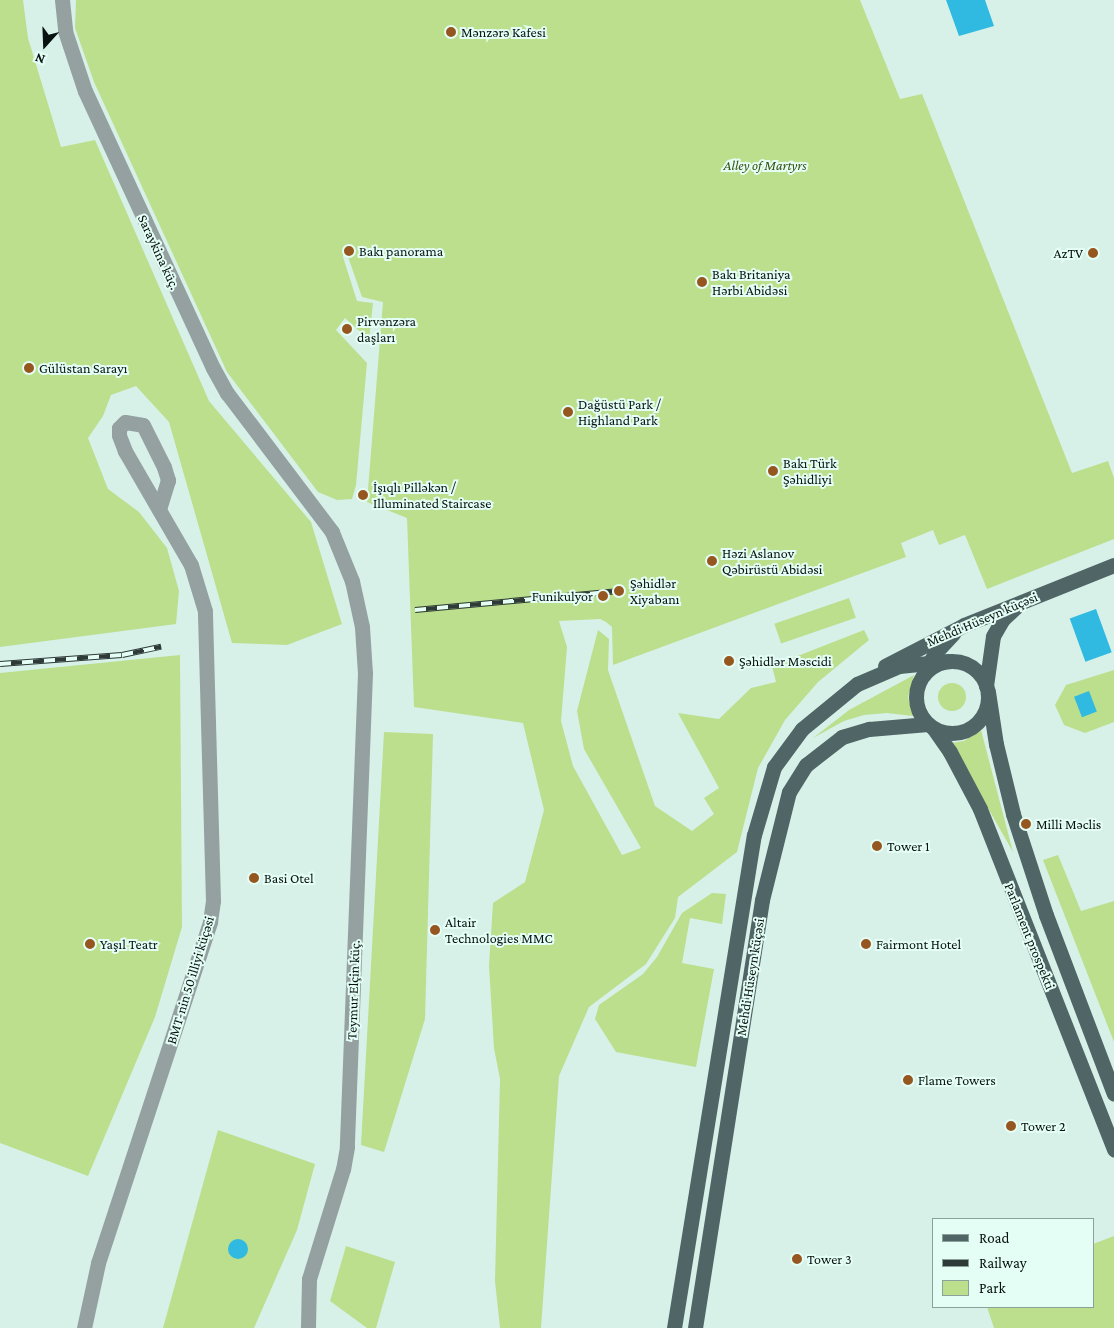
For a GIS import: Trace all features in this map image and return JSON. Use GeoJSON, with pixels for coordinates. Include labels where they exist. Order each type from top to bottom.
{"type":"FeatureCollection","features":[{"type":"Feature","properties":{"kind":"main road","name":"Mehdi Hüseyn küçəsi"},"geometry":{"type":"LineString","coordinates":[[674,1328],[726,997],[763,796],[774,767],[789,744],[857,684],[915,648],[964,624],[1114,565]]}},
{"type":"Feature","properties":{"kind":"main road"},"geometry":{"type":"LineString","coordinates":[[964,624],[943,643],[928,664],[920,681],[918,708],[931,726],[951,734],[976,724],[986,710],[988,656],[996,631],[1023,601]]}},
{"type":"Feature","properties":{"kind":"main road","name":"Mehdi Hüseyn küçəsi"},"geometry":{"type":"LineString","coordinates":[[857,684],[899,666],[949,661]]}},
{"type":"Feature","properties":{"kind":"main road"},"geometry":{"type":"LineString","coordinates":[[920,681],[932,667],[949,661],[974,669],[987,689]]}},
{"type":"Feature","properties":{"kind":"main road","name":"Parlament prospekti"},"geometry":{"type":"LineString","coordinates":[[987,689],[996,744],[1013,814],[1046,915],[1114,1094]]}},
{"type":"Feature","properties":{"kind":"main road","name":"Mehdi Hüseyn küçəsi"},"geometry":{"type":"LineString","coordinates":[[695,1328],[762,900],[789,792],[806,764],[842,737],[882,727],[931,726]]}},
{"type":"Feature","properties":{"kind":"main road","name":"Parlament prospekti"},"geometry":{"type":"LineString","coordinates":[[931,726],[950,752],[980,809],[1114,1150]]}},
{"type":"Feature","properties":{"kind":"street","name":"Saraykina küç."},"geometry":{"type":"LineString","coordinates":[[62,0],[66,32],[85,91],[213,368],[227,392],[316,507],[340,548],[352,581],[366,667]]}},
{"type":"Feature","properties":{"kind":"street","name":"BMT-nin 50 illiyi küçəsi"},"geometry":{"type":"LineString","coordinates":[[84,1328],[98,1263],[210,922],[213,901],[208,628],[191,565],[159,509],[118,435],[119,428],[125,422],[143,426],[164,467],[168,480],[159,509]]}},
{"type":"Feature","properties":{"kind":"street","name":"Teymur Elçin küç."},"geometry":{"type":"LineString","coordinates":[[308,1328],[306,1301],[309,1280],[346,1159],[366,667]]}},
{"type":"Feature","properties":{"kind":"green space"},"geometry":{"type":"Polygon","coordinates":[[[0,0],[23,0],[28,38],[61,147],[95,140],[209,401],[311,522],[342,624],[287,645],[232,643],[169,422],[136,386],[111,395],[103,416],[88,438],[108,489],[139,512],[167,548],[179,591],[176,624],[0,647],[0,0]]]}},
{"type":"Feature","properties":{"kind":"green space","name":"Alley of Martyrs"},"geometry":{"type":"Polygon","coordinates":[[[76,0],[860,0],[900,99],[922,94],[1072,473],[1108,461],[1114,478],[1114,539],[987,589],[965,535],[939,545],[933,530],[901,543],[906,557],[613,665],[612,627],[606,622],[600,619],[559,621],[567,647],[561,721],[573,766],[622,855],[641,848],[584,749],[577,711],[598,630],[609,639],[608,670],[655,806],[692,831],[714,814],[704,798],[719,788],[678,713],[719,719],[751,688],[776,682],[772,666],[864,630],[869,640],[818,682],[785,720],[758,768],[737,852],[678,897],[675,918],[646,964],[589,1007],[559,1076],[541,1328],[500,1328],[495,1281],[500,1079],[494,1048],[489,966],[493,903],[525,882],[544,810],[523,723],[414,707],[407,518],[367,502],[383,302],[362,297],[344,245],[343,257],[357,301],[373,303],[369,340],[345,318],[336,330],[367,363],[356,485],[352,499],[337,500],[318,492],[227,372],[94,82],[75,28],[76,0]]]}},
{"type":"Feature","properties":{"kind":"green space"},"geometry":{"type":"Polygon","coordinates":[[[849,598],[856,618],[781,644],[774,624],[849,598]]]}},
{"type":"Feature","properties":{"kind":"green space"},"geometry":{"type":"Polygon","coordinates":[[[180,655],[182,927],[155,1017],[88,1176],[0,1143],[0,673],[180,655]]]}},
{"type":"Feature","properties":{"kind":"green space"},"geometry":{"type":"Polygon","coordinates":[[[1114,670],[1114,722],[1085,733],[1064,725],[1055,705],[1066,685],[1114,670]]]}},
{"type":"Feature","properties":{"kind":"green space"},"geometry":{"type":"Polygon","coordinates":[[[914,675],[908,697],[913,716],[887,713],[864,715],[844,721],[813,738],[849,710],[914,675]]]}},
{"type":"Feature","properties":{"kind":"green space"},"geometry":{"type":"Polygon","coordinates":[[[952,683],[962,687],[966,697],[962,707],[952,711],[942,707],[938,697],[942,687],[952,683]]]}},
{"type":"Feature","properties":{"kind":"green space"},"geometry":{"type":"Polygon","coordinates":[[[981,730],[1013,852],[951,743],[964,741],[981,730]]]}},
{"type":"Feature","properties":{"kind":"green space"},"geometry":{"type":"Polygon","coordinates":[[[384,732],[433,734],[425,1019],[384,1152],[361,1145],[384,732]]]}},
{"type":"Feature","properties":{"kind":"green space"},"geometry":{"type":"Polygon","coordinates":[[[1058,855],[1081,911],[1114,901],[1114,1042],[1043,860],[1058,855]]]}},
{"type":"Feature","properties":{"kind":"green space"},"geometry":{"type":"Polygon","coordinates":[[[712,893],[726,894],[722,924],[690,918],[682,963],[714,969],[696,1067],[616,1052],[595,1019],[599,1005],[643,974],[657,957],[682,913],[712,893]]]}},
{"type":"Feature","properties":{"kind":"green space"},"geometry":{"type":"Polygon","coordinates":[[[218,1130],[315,1164],[297,1230],[254,1328],[163,1328],[218,1130]]]}},
{"type":"Feature","properties":{"kind":"green space"},"geometry":{"type":"Polygon","coordinates":[[[1114,1236],[1114,1328],[994,1328],[987,1308],[1094,1308],[1094,1244],[1114,1236]]]}},
{"type":"Feature","properties":{"kind":"green space"},"geometry":{"type":"Polygon","coordinates":[[[346,1246],[395,1262],[376,1328],[367,1328],[330,1301],[346,1246]]]}},
{"type":"Feature","properties":{"kind":"water"},"geometry":{"type":"Polygon","coordinates":[[[946,0],[985,0],[994,26],[959,36],[946,0]]]}},
{"type":"Feature","properties":{"kind":"water"},"geometry":{"type":"Polygon","coordinates":[[[1096,609],[1112,652],[1085,662],[1070,619],[1096,609]]]}},
{"type":"Feature","properties":{"kind":"water"},"geometry":{"type":"Polygon","coordinates":[[[1089,691],[1097,712],[1082,717],[1074,697],[1089,691]]]}},
{"type":"Feature","properties":{"kind":"water"},"geometry":{"type":"Polygon","coordinates":[[[234,1239],[242,1239],[248,1245],[248,1253],[242,1259],[234,1259],[228,1253],[228,1245],[234,1239]]]}},
{"type":"Feature","properties":{"kind":"railway"},"geometry":{"type":"LineString","coordinates":[[415,610],[619,591]]}},
{"type":"Feature","properties":{"kind":"railway"},"geometry":{"type":"LineString","coordinates":[[0,664],[122,655],[161,647]]}},
{"type":"Feature","properties":{"kind":"place","name":"Mənzərə Kafesi"},"geometry":{"type":"Point","coordinates":[451,32]}},
{"type":"Feature","properties":{"kind":"place","name":"Bakı panorama"},"geometry":{"type":"Point","coordinates":[349,251]}},
{"type":"Feature","properties":{"kind":"place","name":"AzTV"},"geometry":{"type":"Point","coordinates":[1093,253]}},
{"type":"Feature","properties":{"kind":"place","name":"Bakı Britaniya Hərbi Abidəsi"},"geometry":{"type":"Point","coordinates":[702,282]}},
{"type":"Feature","properties":{"kind":"place","name":"Pirvənzəra daşları"},"geometry":{"type":"Point","coordinates":[347,329]}},
{"type":"Feature","properties":{"kind":"place","name":"Gülüstan Sarayı"},"geometry":{"type":"Point","coordinates":[29,368]}},
{"type":"Feature","properties":{"kind":"place","name":"Dağüstü Park / Highland Park"},"geometry":{"type":"Point","coordinates":[568,412]}},
{"type":"Feature","properties":{"kind":"place","name":"Bakı Türk Şəhidliyi"},"geometry":{"type":"Point","coordinates":[773,471]}},
{"type":"Feature","properties":{"kind":"place","name":"İşıqlı Pilləkən / Illuminated Staircase"},"geometry":{"type":"Point","coordinates":[363,495]}},
{"type":"Feature","properties":{"kind":"place","name":"Həzi Aslanov Qəbirüstü Abidəsi"},"geometry":{"type":"Point","coordinates":[712,561]}},
{"type":"Feature","properties":{"kind":"place","name":"Şəhidlər Xiyabanı"},"geometry":{"type":"Point","coordinates":[619,591]}},
{"type":"Feature","properties":{"kind":"place","name":"Funikulyor"},"geometry":{"type":"Point","coordinates":[603,596]}},
{"type":"Feature","properties":{"kind":"place","name":"Şəhidlər Məscidi"},"geometry":{"type":"Point","coordinates":[729,661]}},
{"type":"Feature","properties":{"kind":"place","name":"Milli Məclis"},"geometry":{"type":"Point","coordinates":[1026,824]}},
{"type":"Feature","properties":{"kind":"place","name":"Tower 1"},"geometry":{"type":"Point","coordinates":[877,846]}},
{"type":"Feature","properties":{"kind":"place","name":"Basi Otel"},"geometry":{"type":"Point","coordinates":[254,878]}},
{"type":"Feature","properties":{"kind":"place","name":"Altair Technologies MMC"},"geometry":{"type":"Point","coordinates":[435,930]}},
{"type":"Feature","properties":{"kind":"place","name":"Yaşıl Teatr"},"geometry":{"type":"Point","coordinates":[90,944]}},
{"type":"Feature","properties":{"kind":"place","name":"Fairmont Hotel"},"geometry":{"type":"Point","coordinates":[866,944]}},
{"type":"Feature","properties":{"kind":"place","name":"Flame Towers"},"geometry":{"type":"Point","coordinates":[908,1080]}},
{"type":"Feature","properties":{"kind":"place","name":"Tower 2"},"geometry":{"type":"Point","coordinates":[1011,1126]}},
{"type":"Feature","properties":{"kind":"place","name":"Tower 3"},"geometry":{"type":"Point","coordinates":[797,1259]}}]}
